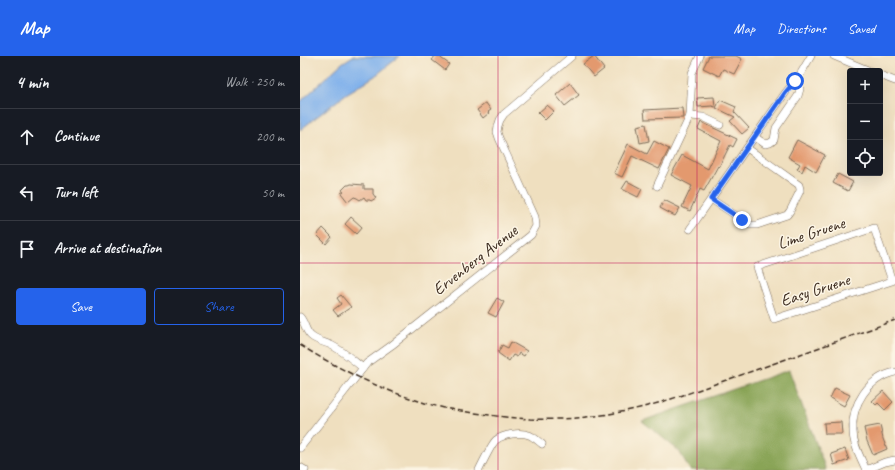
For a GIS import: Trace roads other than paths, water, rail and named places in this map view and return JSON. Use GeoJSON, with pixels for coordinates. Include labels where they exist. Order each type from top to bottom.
{"type":"FeatureCollection","features":[{"type":"Feature","properties":{"kind":"street","name":"Ervenberg Avenue"},"geometry":{"type":"LineString","coordinates":[[300,448],[352,384],[363,368],[531,235],[536,226],[535,217],[499,138],[498,126],[500,120],[510,109],[572,56]]}},
{"type":"Feature","properties":{"kind":"street"},"geometry":{"type":"LineString","coordinates":[[657,186],[690,116],[692,73],[700,56]]}},
{"type":"Feature","properties":{"kind":"street"},"geometry":{"type":"LineString","coordinates":[[690,229],[811,56]]}},
{"type":"Feature","properties":{"kind":"street"},"geometry":{"type":"LineString","coordinates":[[834,56],[863,68]]}},
{"type":"Feature","properties":{"kind":"street"},"geometry":{"type":"LineString","coordinates":[[883,76],[895,81]]}},
{"type":"Feature","properties":{"kind":"street"},"geometry":{"type":"LineString","coordinates":[[754,137],[765,144],[774,140],[776,128],[798,96],[800,89],[797,78]]}},
{"type":"Feature","properties":{"kind":"street"},"geometry":{"type":"LineString","coordinates":[[690,116],[703,117],[720,126]]}},
{"type":"Feature","properties":{"kind":"street"},"geometry":{"type":"LineString","coordinates":[[711,199],[750,225],[760,224],[784,216],[790,211],[800,191],[799,185],[747,148]]}},
{"type":"Feature","properties":{"kind":"street","name":"Lime Gruene"},"geometry":{"type":"LineString","coordinates":[[757,267],[874,228],[893,280]]}},
{"type":"Feature","properties":{"kind":"street","name":"Easy Gruene"},"geometry":{"type":"LineString","coordinates":[[757,267],[774,319],[893,280]]}},
{"type":"Feature","properties":{"kind":"street"},"geometry":{"type":"LineString","coordinates":[[300,317],[310,335],[316,340],[331,345],[363,368]]}},
{"type":"Feature","properties":{"kind":"street"},"geometry":{"type":"LineString","coordinates":[[895,372],[884,376],[864,392],[856,407],[853,423],[856,446],[866,470],[885,462],[895,460]]}},
{"type":"Feature","properties":{"kind":"street"},"geometry":{"type":"LineString","coordinates":[[479,470],[496,440],[504,436],[513,434],[530,435],[542,444]]}},
{"type":"Feature","properties":{"kind":"street"},"geometry":{"type":"LineString","coordinates":[[300,467],[305,470]]}},
{"type":"Feature","properties":{"kind":"water"},"geometry":{"type":"Polygon","coordinates":[[[353,56],[400,56],[375,76],[346,94],[300,130],[300,102],[342,63],[353,56]]]}},
{"type":"Feature","properties":{"kind":"railway"},"geometry":{"type":"LineString","coordinates":[[300,345],[328,362],[358,377],[403,396],[428,404],[454,410],[500,416],[530,419],[562,419],[615,413],[663,402],[895,320]]}}]}
